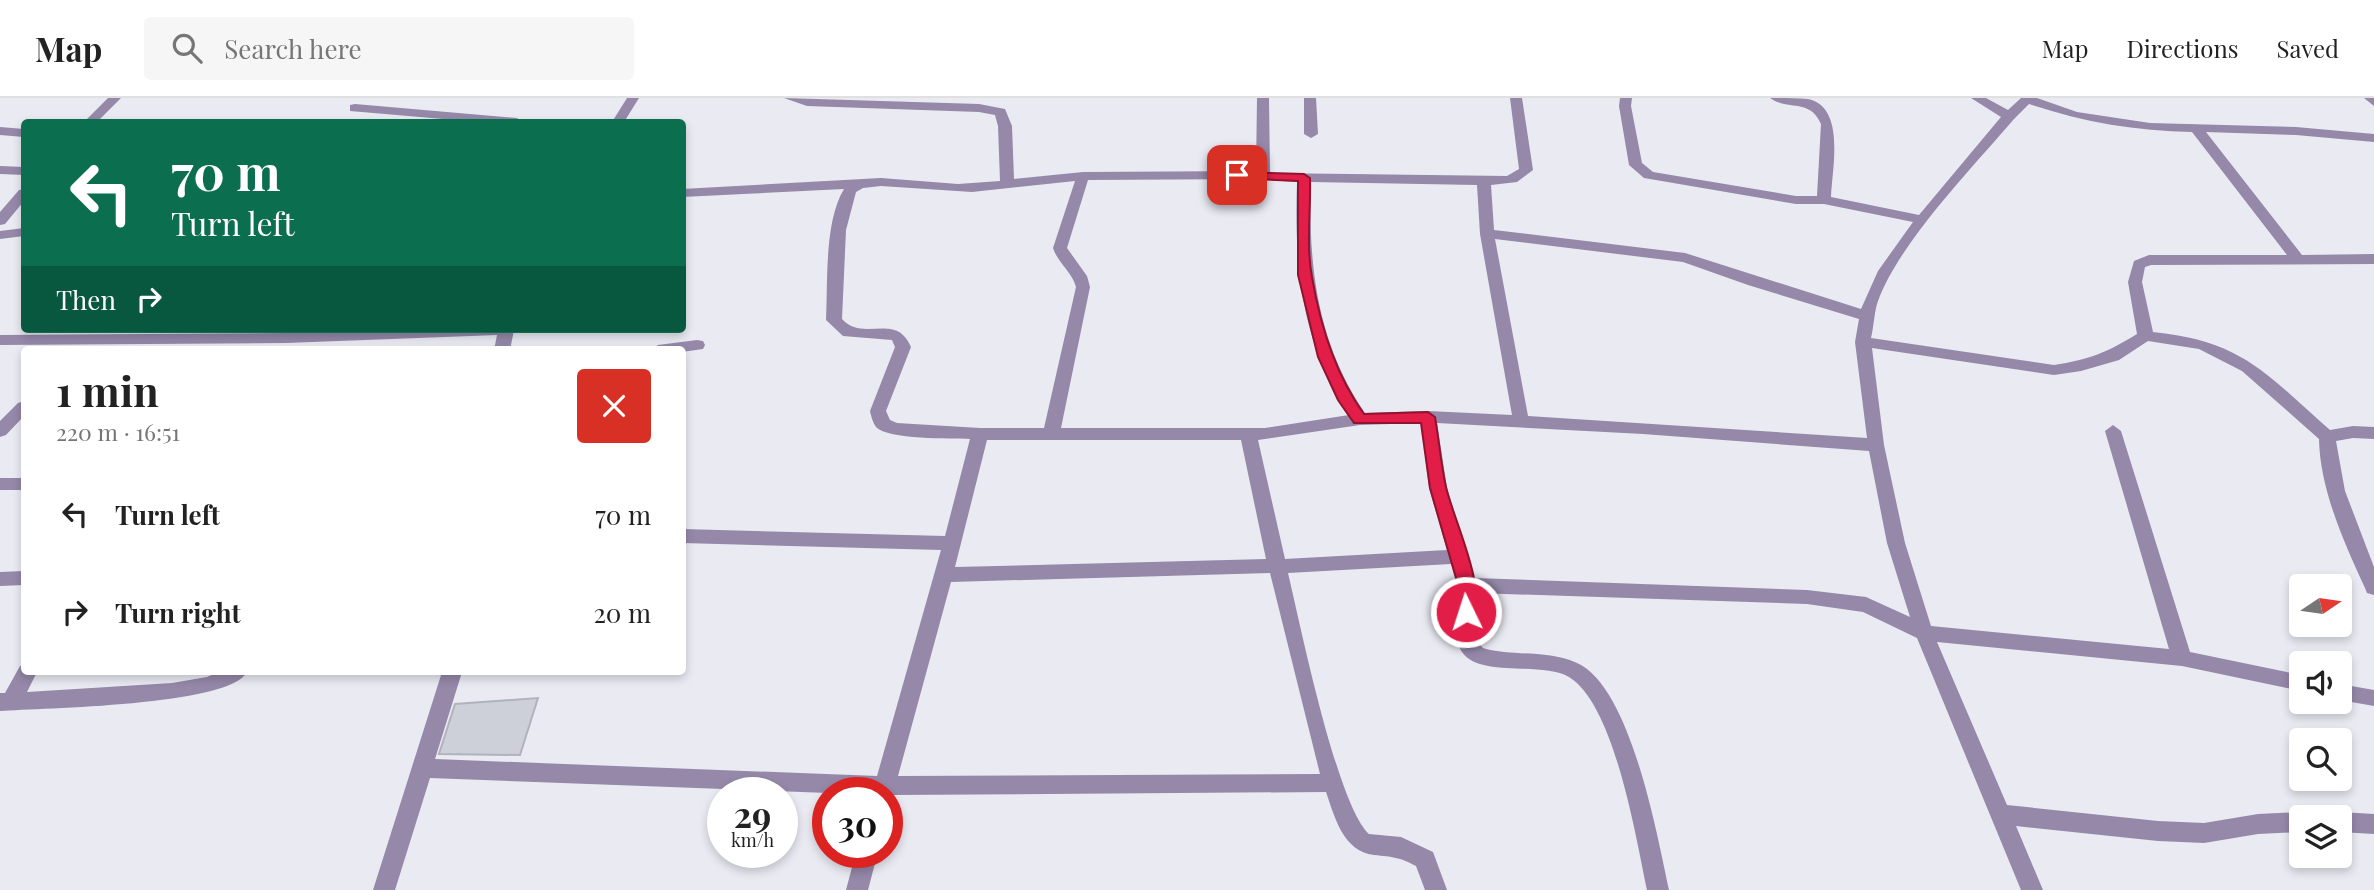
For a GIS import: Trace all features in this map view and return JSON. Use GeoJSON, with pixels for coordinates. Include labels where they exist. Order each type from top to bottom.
{"type":"FeatureCollection","features":[{"type":"Feature","properties":{"kind":"street"},"geometry":{"type":"LineString","coordinates":[[93,119],[115,98]]}},
{"type":"Feature","properties":{"kind":"street"},"geometry":{"type":"LineString","coordinates":[[620,119],[633,98]]}},
{"type":"Feature","properties":{"kind":"street"},"geometry":{"type":"LineString","coordinates":[[790,98],[807,102],[979,108],[1000,112],[1005,126],[1007,184]]}},
{"type":"Feature","properties":{"kind":"street"},"geometry":{"type":"LineString","coordinates":[[1262,98],[1263,175]]}},
{"type":"Feature","properties":{"kind":"street"},"geometry":{"type":"LineString","coordinates":[[1310,98],[1311,134]]}},
{"type":"Feature","properties":{"kind":"street"},"geometry":{"type":"LineString","coordinates":[[686,194],[876,183],[957,189],[1083,176],[1263,175],[1304,178],[1509,180],[1522,176],[1526,170],[1516,98]]}},
{"type":"Feature","properties":{"kind":"street"},"geometry":{"type":"LineString","coordinates":[[1626,98],[1625,106],[1636,165],[1649,175],[1796,200],[1824,200],[1922,220]]}},
{"type":"Feature","properties":{"kind":"street"},"geometry":{"type":"LineString","coordinates":[[1776,98],[1807,102],[1820,107],[1825,114],[1827,124],[1824,200]]}},
{"type":"Feature","properties":{"kind":"street"},"geometry":{"type":"LineString","coordinates":[[1977,98],[2008,116]]}},
{"type":"Feature","properties":{"kind":"street"},"geometry":{"type":"LineString","coordinates":[[2032,890],[1924,633],[1896,543],[1876,445],[1863,342],[1870,302],[1885,271],[1922,220],[2008,116],[2028,98],[2075,115],[2112,122],[2196,129],[2296,131],[2374,138]]}},
{"type":"Feature","properties":{"kind":"street"},"geometry":{"type":"LineString","coordinates":[[2370,98],[2374,102]]}},
{"type":"Feature","properties":{"kind":"street"},"geometry":{"type":"LineString","coordinates":[[355,108],[471,119]]}},
{"type":"Feature","properties":{"kind":"street"},"geometry":{"type":"LineString","coordinates":[[2196,129],[2298,258]]}},
{"type":"Feature","properties":{"kind":"street"},"geometry":{"type":"LineString","coordinates":[[0,131],[21,133]]}},
{"type":"Feature","properties":{"kind":"street"},"geometry":{"type":"LineString","coordinates":[[0,170],[21,171]]}},
{"type":"Feature","properties":{"kind":"street"},"geometry":{"type":"LineString","coordinates":[[1051,434],[1083,287],[1082,280],[1061,256],[1060,248],[1083,176]]}},
{"type":"Feature","properties":{"kind":"street"},"geometry":{"type":"LineString","coordinates":[[1304,178],[1305,275],[1309,297],[1326,357],[1346,400],[1360,419]]}},
{"type":"Feature","properties":{"kind":"street"},"geometry":{"type":"LineString","coordinates":[[1484,181],[1488,234],[1521,421]]}},
{"type":"Feature","properties":{"kind":"street"},"geometry":{"type":"LineString","coordinates":[[858,184],[848,191],[844,203],[838,239],[834,320],[841,331],[854,335],[889,332],[900,337],[903,346],[878,411],[883,424],[895,429],[980,434],[1265,434],[1360,419],[1428,417],[1876,445]]}},
{"type":"Feature","properties":{"kind":"street"},"geometry":{"type":"LineString","coordinates":[[0,221],[21,196]]}},
{"type":"Feature","properties":{"kind":"street"},"geometry":{"type":"LineString","coordinates":[[0,235],[21,232]]}},
{"type":"Feature","properties":{"kind":"street"},"geometry":{"type":"LineString","coordinates":[[1488,234],[1685,258],[1867,316]]}},
{"type":"Feature","properties":{"kind":"street"},"geometry":{"type":"LineString","coordinates":[[2145,336],[2147,322],[2136,294],[2134,274],[2138,264],[2148,260],[2374,259]]}},
{"type":"Feature","properties":{"kind":"street"},"geometry":{"type":"LineString","coordinates":[[0,340],[286,338],[408,333]]}},
{"type":"Feature","properties":{"kind":"street"},"geometry":{"type":"LineString","coordinates":[[1863,342],[2054,370],[2081,366],[2113,356],[2145,336],[2194,342],[2229,356],[2327,437]]}},
{"type":"Feature","properties":{"kind":"street"},"geometry":{"type":"LineString","coordinates":[[686,346],[697,345]]}},
{"type":"Feature","properties":{"kind":"street"},"geometry":{"type":"LineString","coordinates":[[0,431],[21,410]]}},
{"type":"Feature","properties":{"kind":"street"},"geometry":{"type":"LineString","coordinates":[[1428,417],[1438,488],[1467,585],[1466,639],[1471,650],[1480,657],[1546,662],[1567,667],[1584,677],[1598,696],[1612,724],[1631,780],[1657,890]]}},
{"type":"Feature","properties":{"kind":"street"},"geometry":{"type":"LineString","coordinates":[[2113,430],[2182,659]]}},
{"type":"Feature","properties":{"kind":"street"},"geometry":{"type":"LineString","coordinates":[[2327,437],[2353,432],[2374,433]]}},
{"type":"Feature","properties":{"kind":"street"},"geometry":{"type":"LineString","coordinates":[[888,777],[980,434]]}},
{"type":"Feature","properties":{"kind":"street"},"geometry":{"type":"LineString","coordinates":[[1248,434],[1277,566],[1332,783],[1358,839],[1370,845],[1400,846],[1425,859],[1436,890]]}},
{"type":"Feature","properties":{"kind":"street"},"geometry":{"type":"LineString","coordinates":[[2327,437],[2325,452],[2352,535],[2374,588]]}},
{"type":"Feature","properties":{"kind":"street"},"geometry":{"type":"LineString","coordinates":[[0,484],[21,484]]}},
{"type":"Feature","properties":{"kind":"street"},"geometry":{"type":"LineString","coordinates":[[686,537],[952,543]]}},
{"type":"Feature","properties":{"kind":"street"},"geometry":{"type":"LineString","coordinates":[[944,575],[1277,566],[1458,556]]}},
{"type":"Feature","properties":{"kind":"street"},"geometry":{"type":"LineString","coordinates":[[0,579],[21,578]]}},
{"type":"Feature","properties":{"kind":"street"},"geometry":{"type":"LineString","coordinates":[[1467,585],[1807,597],[1866,605],[1924,633],[2182,659],[2289,681]]}},
{"type":"Feature","properties":{"kind":"street"},"geometry":{"type":"LineString","coordinates":[[5,702],[25,675]]}},
{"type":"Feature","properties":{"kind":"street"},"geometry":{"type":"LineString","coordinates":[[5,702],[172,691],[210,684],[230,675]]}},
{"type":"Feature","properties":{"kind":"street"},"geometry":{"type":"LineString","coordinates":[[384,890],[451,675]]}},
{"type":"Feature","properties":{"kind":"street"},"geometry":{"type":"LineString","coordinates":[[2352,694],[2374,698]]}},
{"type":"Feature","properties":{"kind":"street"},"geometry":{"type":"LineString","coordinates":[[421,768],[812,787]]}},
{"type":"Feature","properties":{"kind":"street"},"geometry":{"type":"LineString","coordinates":[[903,790],[1332,783]]}},
{"type":"Feature","properties":{"kind":"street"},"geometry":{"type":"LineString","coordinates":[[1998,814],[2158,831],[2204,833],[2258,824],[2289,823]]}},
{"type":"Feature","properties":{"kind":"street"},"geometry":{"type":"LineString","coordinates":[[2352,823],[2374,824]]}},
{"type":"Feature","properties":{"kind":"street"},"geometry":{"type":"LineString","coordinates":[[856,890],[862,868]]}},
{"type":"Feature","properties":{"kind":"building"},"geometry":{"type":"Polygon","coordinates":[[[538,698],[520,755],[439,754],[455,704],[538,698]]]}},
{"type":"Feature","properties":{"kind":"route"},"geometry":{"type":"LineString","coordinates":[[1237,175],[1304,178],[1305,275],[1326,357],[1346,400],[1360,419],[1428,417],[1438,488],[1467,585],[1466,612]]}}]}
